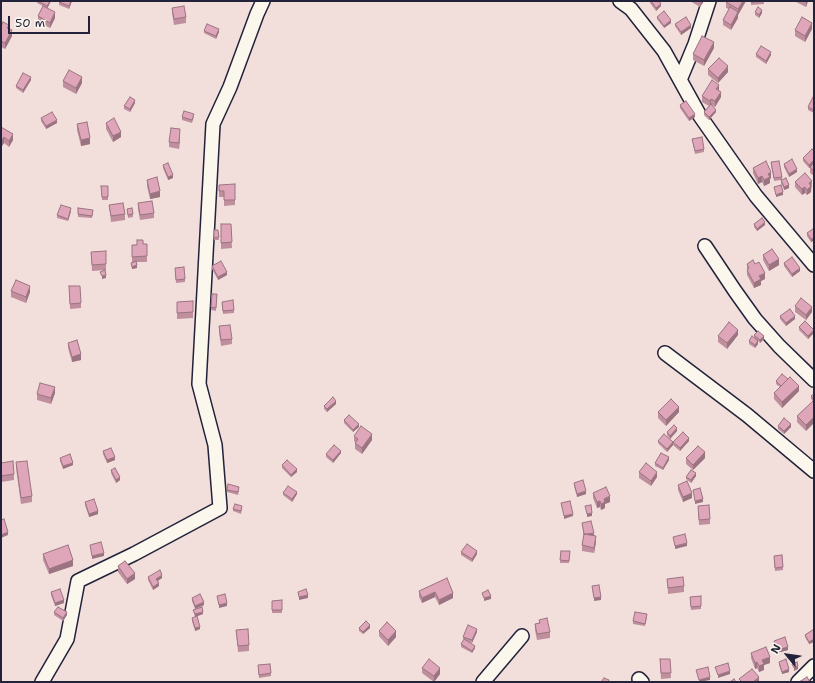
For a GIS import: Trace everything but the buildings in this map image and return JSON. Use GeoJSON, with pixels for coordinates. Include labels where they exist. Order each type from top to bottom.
{"type":"FeatureCollection","features":[{"type":"Feature","properties":{"kind":"street"},"geometry":{"type":"LineString","coordinates":[[42,682],[67,640],[78,581],[134,554],[220,508],[215,445],[199,384],[213,124],[230,87],[263,1]]}},
{"type":"Feature","properties":{"kind":"street"},"geometry":{"type":"LineString","coordinates":[[620,1],[630,9],[664,51],[700,116],[756,196],[814,265]]}},
{"type":"Feature","properties":{"kind":"street"},"geometry":{"type":"LineString","coordinates":[[680,80],[695,44],[709,1]]}},
{"type":"Feature","properties":{"kind":"street"},"geometry":{"type":"LineString","coordinates":[[705,246],[735,292],[755,318],[814,380]]}},
{"type":"Feature","properties":{"kind":"street"},"geometry":{"type":"LineString","coordinates":[[665,353],[747,414],[814,471]]}},
{"type":"Feature","properties":{"kind":"street"},"geometry":{"type":"LineString","coordinates":[[483,682],[522,636]]}},
{"type":"Feature","properties":{"kind":"street"},"geometry":{"type":"LineString","coordinates":[[798,682],[814,666]]}}]}
